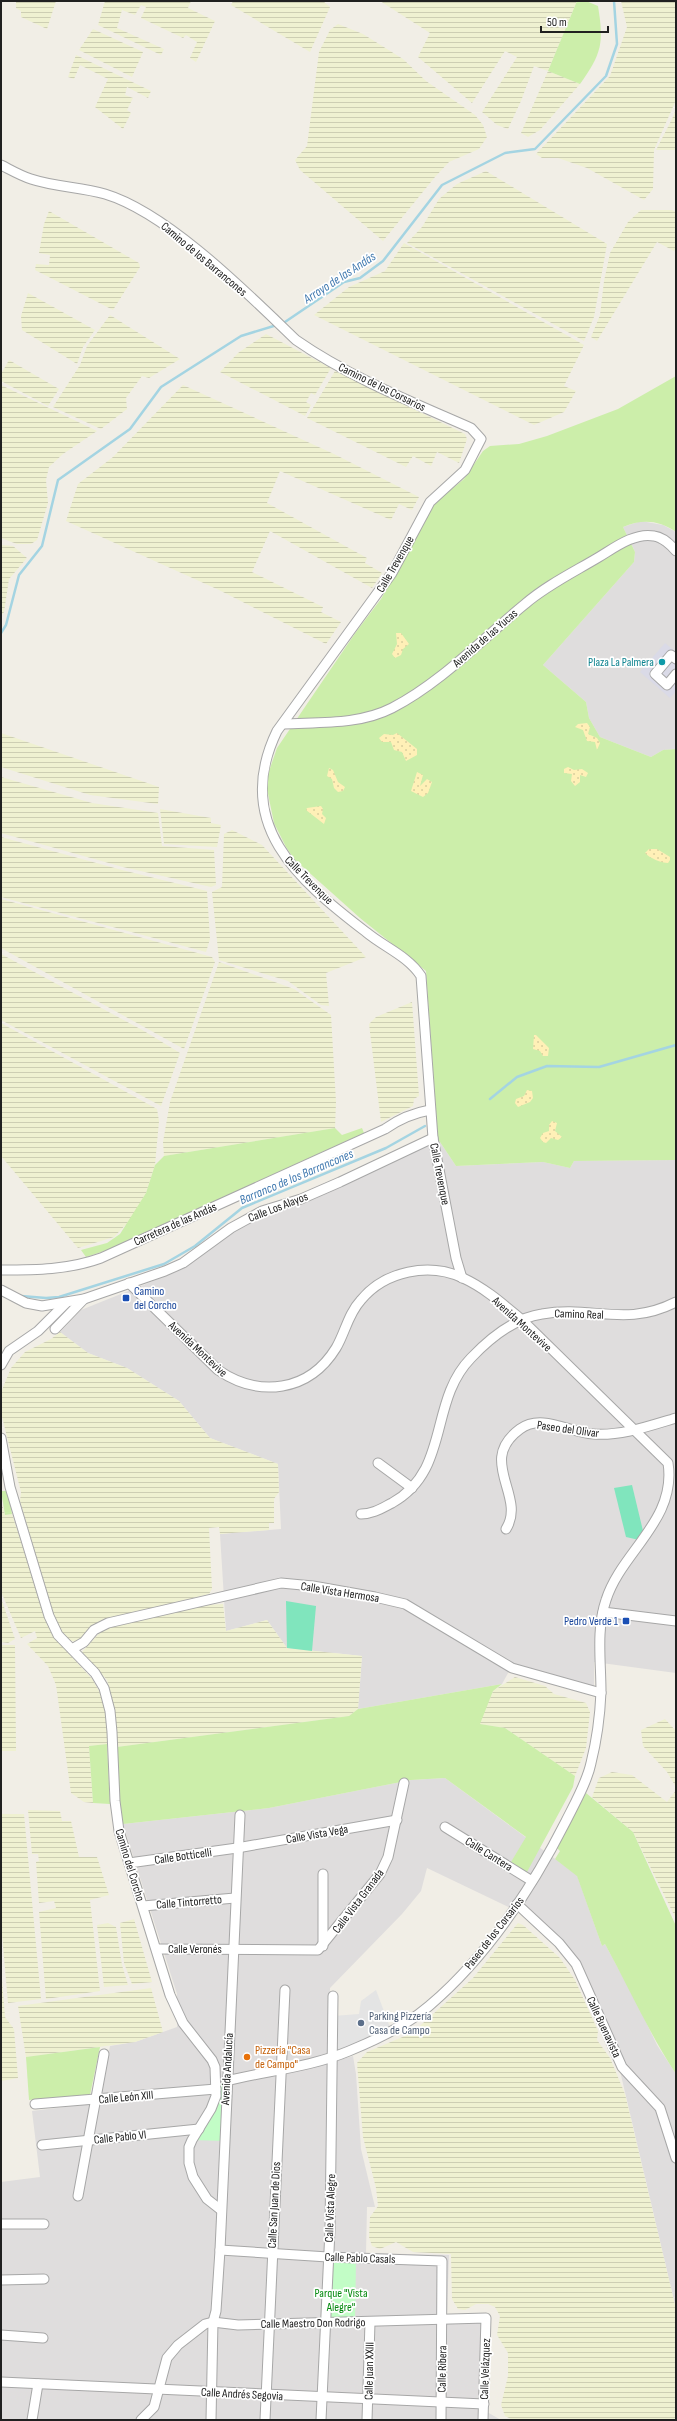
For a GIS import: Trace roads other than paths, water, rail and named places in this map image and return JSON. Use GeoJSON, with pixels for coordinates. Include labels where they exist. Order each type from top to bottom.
{"type":"FeatureCollection","features":[{"type":"Feature","properties":{"kind":"street","name":"Camino de los Barrancones"},"geometry":{"type":"LineString","coordinates":[[1,165],[31,179],[105,194],[131,205],[164,224],[199,252],[286,330]]}},
{"type":"Feature","properties":{"kind":"street","name":"Camino de los Corsarios"},"geometry":{"type":"LineString","coordinates":[[286,330],[313,352],[352,374],[471,428],[481,438]]}},
{"type":"Feature","properties":{"kind":"street","name":"Calle Trevenque"},"geometry":{"type":"LineString","coordinates":[[462,1278],[456,1258],[433,1138],[421,976],[410,963],[367,933],[335,906],[294,867],[280,850],[272,835],[263,805],[262,784],[269,748],[282,724],[392,573],[430,502],[465,470],[481,438]]}},
{"type":"Feature","properties":{"kind":"street","name":"Avenida de las Yucas"},"geometry":{"type":"LineString","coordinates":[[282,724],[354,720],[378,714],[405,701],[440,677],[526,603],[549,587],[612,549],[631,539],[654,536],[667,543],[676,551]]}},
{"type":"Feature","properties":{"kind":"street"},"geometry":{"type":"LineString","coordinates":[[676,659],[671,655],[655,674],[667,684],[676,674]]}},
{"type":"Feature","properties":{"kind":"street","name":"Carretera de las Andás"},"geometry":{"type":"LineString","coordinates":[[1,1270],[46,1270],[69,1267],[101,1258],[385,1129],[396,1121],[416,1112],[430,1110]]}},
{"type":"Feature","properties":{"kind":"street","name":"Calle Los Alayos"},"geometry":{"type":"LineString","coordinates":[[129,1284],[183,1263],[231,1228],[262,1211],[301,1199],[433,1138]]}},
{"type":"Feature","properties":{"kind":"street","name":"Avenida Montevive"},"geometry":{"type":"LineString","coordinates":[[129,1284],[218,1370],[232,1380],[264,1388],[282,1386],[312,1375],[326,1362],[336,1347],[350,1316],[360,1300],[371,1289],[384,1280],[399,1274],[416,1270],[434,1271],[462,1278],[503,1303],[668,1463],[674,1475],[674,1494],[667,1514],[657,1529],[622,1570],[611,1587],[603,1612],[600,1630],[601,1693]]}},
{"type":"Feature","properties":{"kind":"street"},"geometry":{"type":"LineString","coordinates":[[1,1365],[8,1351],[45,1324],[55,1309],[66,1303],[129,1284]]}},
{"type":"Feature","properties":{"kind":"street"},"geometry":{"type":"LineString","coordinates":[[1,1290],[16,1299],[55,1309]]}},
{"type":"Feature","properties":{"kind":"street"},"geometry":{"type":"LineString","coordinates":[[55,1329],[84,1298]]}},
{"type":"Feature","properties":{"kind":"street","name":"Camino Real"},"geometry":{"type":"LineString","coordinates":[[361,1514],[382,1509],[412,1488],[429,1463],[435,1447],[447,1395],[457,1376],[469,1359],[483,1346],[522,1320],[542,1314],[568,1312],[615,1316],[641,1315],[676,1302]]}},
{"type":"Feature","properties":{"kind":"street"},"geometry":{"type":"LineString","coordinates":[[42,1306],[45,1324]]}},
{"type":"Feature","properties":{"kind":"street","name":"Paseo del Olivar"},"geometry":{"type":"LineString","coordinates":[[506,1529],[510,1522],[511,1505],[502,1476],[501,1459],[505,1444],[512,1435],[522,1427],[535,1423],[553,1425],[592,1434],[634,1430],[676,1418]]}},
{"type":"Feature","properties":{"kind":"street","name":"Camino del Corcho"},"geometry":{"type":"LineString","coordinates":[[1,1438],[10,1487],[49,1616],[58,1635],[95,1673],[104,1688],[112,1732],[117,1819],[170,1995],[183,2023],[212,2060],[215,2067],[216,2089],[211,2109],[189,2147],[191,2170],[207,2199],[221,2210]]}},
{"type":"Feature","properties":{"kind":"street"},"geometry":{"type":"LineString","coordinates":[[378,1463],[412,1488]]}},
{"type":"Feature","properties":{"kind":"street","name":"Calle Vista Hermosa"},"geometry":{"type":"LineString","coordinates":[[72,1649],[84,1642],[94,1630],[108,1624],[281,1583],[375,1597],[405,1604],[512,1668],[601,1693]]}},
{"type":"Feature","properties":{"kind":"street"},"geometry":{"type":"LineString","coordinates":[[603,1612],[676,1621]]}},
{"type":"Feature","properties":{"kind":"street","name":"Paseo de los Corsarios"},"geometry":{"type":"LineString","coordinates":[[226,2081],[332,2057],[370,2041],[407,2022],[428,2007],[477,1958],[517,1904],[562,1828],[591,1766],[599,1726],[601,1693]]}},
{"type":"Feature","properties":{"kind":"street","name":"Calle Vista Granada"},"geometry":{"type":"LineString","coordinates":[[323,1946],[380,1874],[388,1857],[404,1783]]}},
{"type":"Feature","properties":{"kind":"street","name":"Avenida Andalucía"},"geometry":{"type":"LineString","coordinates":[[211,2420],[213,2322],[216,2311],[220,2250],[226,2081],[240,1815]]}},
{"type":"Feature","properties":{"kind":"street","name":"Calle Vista Vega"},"geometry":{"type":"LineString","coordinates":[[238,1848],[396,1820]]}},
{"type":"Feature","properties":{"kind":"street","name":"Calle Cantera"},"geometry":{"type":"LineString","coordinates":[[445,1827],[532,1881]]}},
{"type":"Feature","properties":{"kind":"street","name":"Calle Botticelli"},"geometry":{"type":"LineString","coordinates":[[129,1863],[238,1848]]}},
{"type":"Feature","properties":{"kind":"street","name":"Calle Vista Granada"},"geometry":{"type":"LineString","coordinates":[[323,1874],[323,1946]]}},
{"type":"Feature","properties":{"kind":"street","name":"Calle Tintorretto"},"geometry":{"type":"LineString","coordinates":[[143,1906],[235,1898]]}},
{"type":"Feature","properties":{"kind":"street","name":"Calle Buenavista"},"geometry":{"type":"LineString","coordinates":[[517,1904],[559,1943],[576,1964],[622,2067],[660,2108],[676,2158]]}},
{"type":"Feature","properties":{"kind":"street"},"geometry":{"type":"LineString","coordinates":[[233,1948],[318,1950],[323,1946]]}},
{"type":"Feature","properties":{"kind":"street","name":"Calle Veronés"},"geometry":{"type":"LineString","coordinates":[[157,1949],[233,1948]]}},
{"type":"Feature","properties":{"kind":"street","name":"Calle San Juan de Dios"},"geometry":{"type":"LineString","coordinates":[[265,2420],[271,2253],[285,1990]]}},
{"type":"Feature","properties":{"kind":"street","name":"Calle Vista Alegre"},"geometry":{"type":"LineString","coordinates":[[321,2420],[324,2322],[330,2230],[334,1996]]}},
{"type":"Feature","properties":{"kind":"street"},"geometry":{"type":"LineString","coordinates":[[78,2196],[104,2054]]}},
{"type":"Feature","properties":{"kind":"street","name":"Calle León XIII"},"geometry":{"type":"LineString","coordinates":[[35,2104],[216,2089]]}},
{"type":"Feature","properties":{"kind":"street","name":"Calle Pablo VI"},"geometry":{"type":"LineString","coordinates":[[42,2145],[199,2129]]}},
{"type":"Feature","properties":{"kind":"street"},"geometry":{"type":"LineString","coordinates":[[1,2224],[44,2224]]}},
{"type":"Feature","properties":{"kind":"street","name":"Calle Pablo Casals"},"geometry":{"type":"LineString","coordinates":[[220,2250],[328,2258],[442,2261],[443,2319]]}},
{"type":"Feature","properties":{"kind":"street"},"geometry":{"type":"LineString","coordinates":[[1,2280],[44,2279]]}},
{"type":"Feature","properties":{"kind":"street","name":"Calle Maestro Don Rodrigo"},"geometry":{"type":"LineString","coordinates":[[213,2322],[238,2325],[486,2318]]}},
{"type":"Feature","properties":{"kind":"street","name":"Calle Velázquez"},"geometry":{"type":"LineString","coordinates":[[483,2420],[486,2318]]}},
{"type":"Feature","properties":{"kind":"street","name":"Calle Ribera"},"geometry":{"type":"LineString","coordinates":[[441,2420],[443,2319]]}},
{"type":"Feature","properties":{"kind":"street"},"geometry":{"type":"LineString","coordinates":[[141,2420],[154,2407],[167,2358],[178,2345],[204,2324],[213,2322]]}},
{"type":"Feature","properties":{"kind":"street","name":"Calle Juan XXIII"},"geometry":{"type":"LineString","coordinates":[[368,2420],[370,2322]]}},
{"type":"Feature","properties":{"kind":"street"},"geometry":{"type":"LineString","coordinates":[[1,2336],[43,2338]]}},
{"type":"Feature","properties":{"kind":"street","name":"Calle Andrés Segovia"},"geometry":{"type":"LineString","coordinates":[[1,2382],[322,2398],[484,2404]]}},
{"type":"Feature","properties":{"kind":"street"},"geometry":{"type":"LineString","coordinates":[[32,2420],[38,2384]]}},
{"type":"Feature","properties":{"kind":"waterway","name":"Arroyo de las Andás"},"geometry":{"type":"LineString","coordinates":[[282,324],[344,282],[360,278],[383,261],[442,185],[505,153],[535,149],[606,76],[617,44],[614,1]]}},
{"type":"Feature","properties":{"kind":"waterway","name":"Arroyo de las Andás"},"geometry":{"type":"LineString","coordinates":[[1,633],[6,625],[19,575],[42,546],[58,480],[130,429],[161,387],[241,336],[277,325]]}},
{"type":"Feature","properties":{"kind":"waterway","name":"Barranco de los Barrancones"},"geometry":{"type":"LineString","coordinates":[[490,1099],[517,1077],[547,1066],[599,1067],[676,1045]]}},
{"type":"Feature","properties":{"kind":"waterway","name":"Barranco de los Barrancones"},"geometry":{"type":"LineString","coordinates":[[21,1296],[46,1298],[59,1297],[164,1264],[195,1246],[242,1208],[386,1148],[425,1126]]}},
{"type":"Feature","properties":{"kind":"place","name":"Plaza La Palmera"},"geometry":{"type":"Point","coordinates":[662,662]}},
{"type":"Feature","properties":{"kind":"place","name":"Camino del Corcho"},"geometry":{"type":"Point","coordinates":[126,1298]}},
{"type":"Feature","properties":{"kind":"place","name":"Pedro Verde 1"},"geometry":{"type":"Point","coordinates":[626,1621]}},
{"type":"Feature","properties":{"kind":"place","name":"Parking Pizzería Casa de Campo"},"geometry":{"type":"Point","coordinates":[361,2023]}},
{"type":"Feature","properties":{"kind":"place","name":"Pizzería \"Casa de Campo\""},"geometry":{"type":"Point","coordinates":[247,2057]}},
{"type":"Feature","properties":{"kind":"park label","name":"Parque \"Vista Alegre\""},"geometry":{"type":"Point","coordinates":[341,2300]}}]}
